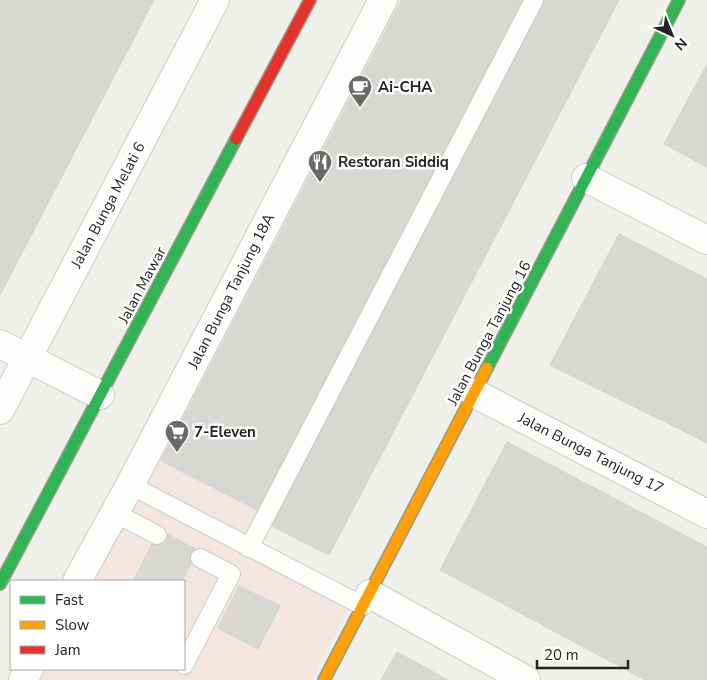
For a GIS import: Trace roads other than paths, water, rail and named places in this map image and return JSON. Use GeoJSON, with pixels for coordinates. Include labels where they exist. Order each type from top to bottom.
{"type":"FeatureCollection","features":[{"type":"Feature","properties":{"kind":"street","name":"Jalan Bunga Melati 6"},"geometry":{"type":"LineString","coordinates":[[0,410],[215,0]]}},
{"type":"Feature","properties":{"kind":"street","name":"Jalan Mawar"},"geometry":{"type":"LineString","coordinates":[[0,584],[310,0]]}},
{"type":"Feature","properties":{"kind":"street","name":"Jalan Bunga Tanjung 18A"},"geometry":{"type":"LineString","coordinates":[[78,580],[130,485],[383,0]]}},
{"type":"Feature","properties":{"kind":"street","name":"Jalan Bunga Tanjung 16"},"geometry":{"type":"LineString","coordinates":[[324,680],[679,0]]}},
{"type":"Feature","properties":{"kind":"street"},"geometry":{"type":"LineString","coordinates":[[586,178],[707,240]]}},
{"type":"Feature","properties":{"kind":"street"},"geometry":{"type":"LineString","coordinates":[[0,344],[100,396]]}},
{"type":"Feature","properties":{"kind":"street","name":"Jalan Bunga Tanjung 17"},"geometry":{"type":"LineString","coordinates":[[474,393],[707,514]]}},
{"type":"Feature","properties":{"kind":"street"},"geometry":{"type":"LineString","coordinates":[[366,600],[526,680]]}},
{"type":"Feature","properties":{"kind":"lane"},"geometry":{"type":"LineString","coordinates":[[248,548],[534,0]]}},
{"type":"Feature","properties":{"kind":"lane"},"geometry":{"type":"LineString","coordinates":[[130,485],[248,548],[366,600]]}},
{"type":"Feature","properties":{"kind":"lane"},"geometry":{"type":"LineString","coordinates":[[115,513],[157,535]]}},
{"type":"Feature","properties":{"kind":"lane"},"geometry":{"type":"LineString","coordinates":[[185,663],[231,574],[200,558]]}},
{"type":"Feature","properties":{"kind":"place","name":"Ai-CHA"},"geometry":{"type":"Point","coordinates":[360,108]}},
{"type":"Feature","properties":{"kind":"place","name":"Restoran Siddiq"},"geometry":{"type":"Point","coordinates":[320,183]}},
{"type":"Feature","properties":{"kind":"place","name":"7-Eleven"},"geometry":{"type":"Point","coordinates":[177,453]}}]}
